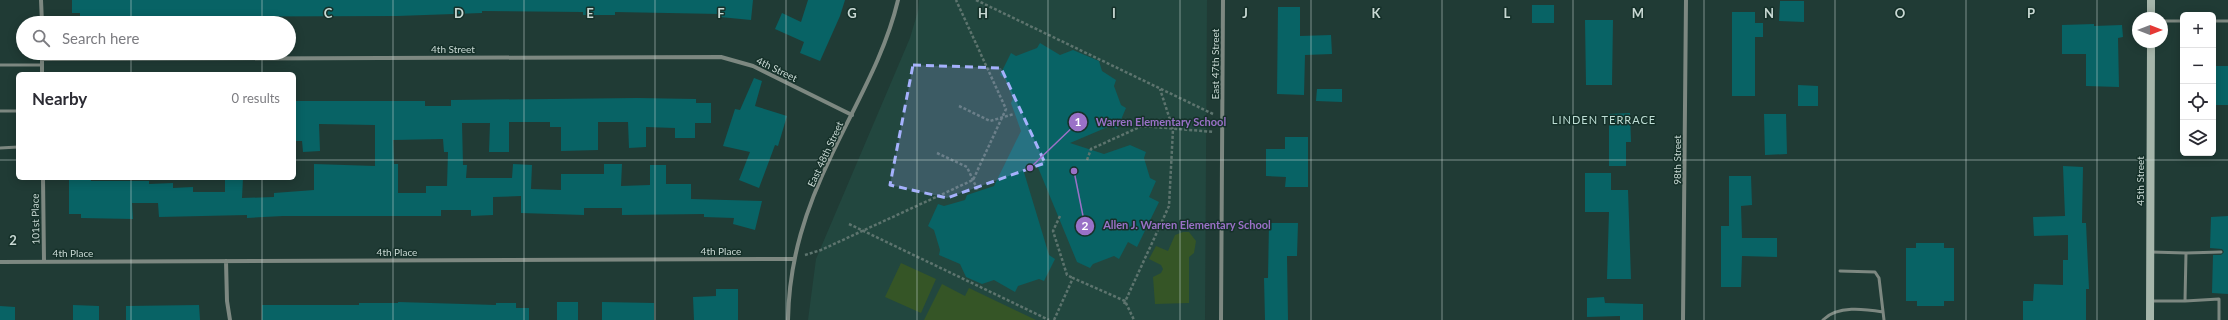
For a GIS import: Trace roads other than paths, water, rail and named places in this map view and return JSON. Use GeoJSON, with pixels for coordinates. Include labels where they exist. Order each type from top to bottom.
{"type":"FeatureCollection","features":[{"type":"Feature","properties":{"kind":"main road"},"geometry":{"type":"LineString","coordinates":[[2151,0],[2151,12]]}},
{"type":"Feature","properties":{"kind":"main road","name":"45th Street"},"geometry":{"type":"LineString","coordinates":[[2150,48],[2150,320]]}},
{"type":"Feature","properties":{"kind":"street"},"geometry":{"type":"LineString","coordinates":[[42,0],[42,16]]}},
{"type":"Feature","properties":{"kind":"street","name":"East 48th Street"},"geometry":{"type":"LineString","coordinates":[[788,320],[793,258],[813,198],[883,49],[892,24],[898,0]]}},
{"type":"Feature","properties":{"kind":"street","name":"East 47th Street"},"geometry":{"type":"LineString","coordinates":[[1221,320],[1223,0]]}},
{"type":"Feature","properties":{"kind":"street","name":"98th Street"},"geometry":{"type":"LineString","coordinates":[[1683,320],[1686,0]]}},
{"type":"Feature","properties":{"kind":"street","name":"4th Street"},"geometry":{"type":"LineString","coordinates":[[296,58],[721,57],[753,66],[852,115]]}},
{"type":"Feature","properties":{"kind":"street"},"geometry":{"type":"LineString","coordinates":[[42,60],[42,72]]}},
{"type":"Feature","properties":{"kind":"street","name":"101st Place"},"geometry":{"type":"LineString","coordinates":[[43,180],[44,261]]}},
{"type":"Feature","properties":{"kind":"street","name":"4th Place"},"geometry":{"type":"LineString","coordinates":[[0,262],[793,258]]}},
{"type":"Feature","properties":{"kind":"street"},"geometry":{"type":"LineString","coordinates":[[226,261],[227,301],[230,320]]}},
{"type":"Feature","properties":{"kind":"lane"},"geometry":{"type":"LineString","coordinates":[[2168,21],[2180,21]]}},
{"type":"Feature","properties":{"kind":"lane"},"geometry":{"type":"LineString","coordinates":[[2216,21],[2228,21]]}},
{"type":"Feature","properties":{"kind":"lane"},"geometry":{"type":"LineString","coordinates":[[0,65],[42,65]]}},
{"type":"Feature","properties":{"kind":"lane"},"geometry":{"type":"LineString","coordinates":[[0,111],[16,111]]}},
{"type":"Feature","properties":{"kind":"lane"},"geometry":{"type":"LineString","coordinates":[[0,148],[16,147]]}},
{"type":"Feature","properties":{"kind":"lane"},"geometry":{"type":"LineString","coordinates":[[2150,252],[2221,252]]}},
{"type":"Feature","properties":{"kind":"lane"},"geometry":{"type":"LineString","coordinates":[[2185,300],[2186,253]]}},
{"type":"Feature","properties":{"kind":"lane"},"geometry":{"type":"LineString","coordinates":[[1840,271],[1875,272],[1880,278],[1884,320]]}},
{"type":"Feature","properties":{"kind":"lane"},"geometry":{"type":"LineString","coordinates":[[2150,302],[2219,299],[2220,320]]}},
{"type":"Feature","properties":{"kind":"lane"},"geometry":{"type":"LineString","coordinates":[[1823,320],[1835,312],[1846,310],[1870,310],[1883,312]]}},
{"type":"Feature","properties":{"kind":"place","name":"Warren Elementary School"},"geometry":{"type":"Point","coordinates":[1030,168]}},
{"type":"Feature","properties":{"kind":"place","name":"Allen J. Warren Elementary School"},"geometry":{"type":"Point","coordinates":[1074,171]}},
{"type":"Feature","properties":{"kind":"district","name":"LINDEN TERRACE"},"geometry":{"type":"Point","coordinates":[1604,119]}}]}
